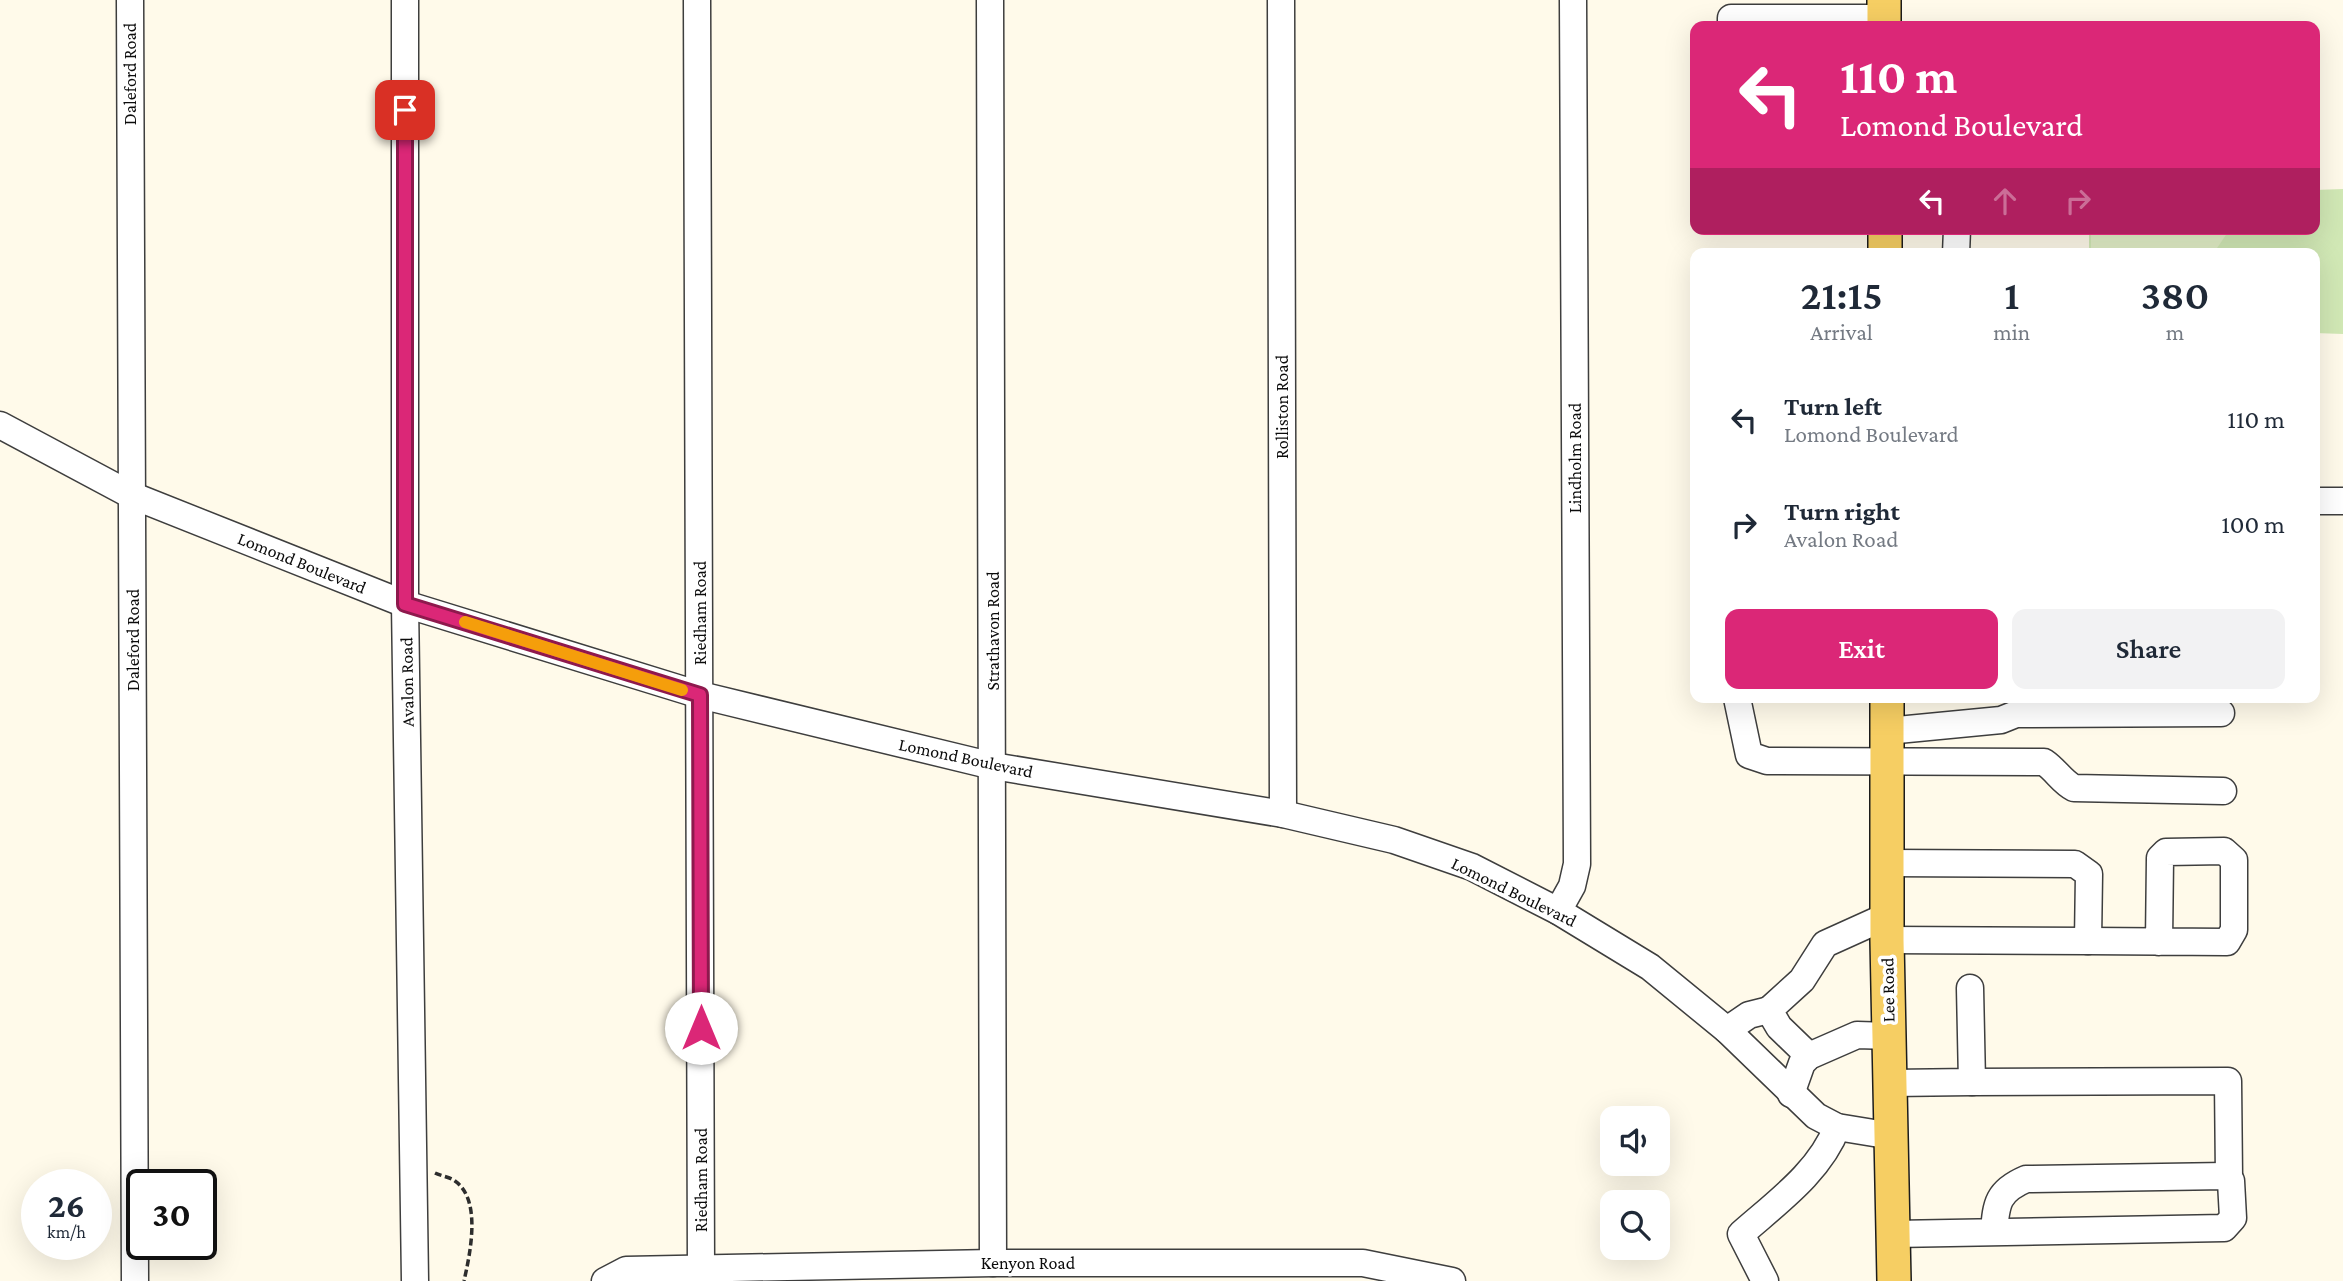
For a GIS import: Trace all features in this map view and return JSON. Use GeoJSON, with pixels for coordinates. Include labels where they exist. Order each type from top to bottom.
{"type":"FeatureCollection","features":[{"type":"Feature","properties":{"kind":"main road","name":"Lee Road"},"geometry":{"type":"LineString","coordinates":[[1887,730],[1887,928],[1894,1281]]}},
{"type":"Feature","properties":{"kind":"street","name":"Daleford Road"},"geometry":{"type":"LineString","coordinates":[[130,0],[135,1281]]}},
{"type":"Feature","properties":{"kind":"street","name":"Avalon Road"},"geometry":{"type":"LineString","coordinates":[[405,0],[405,604],[415,1281]]}},
{"type":"Feature","properties":{"kind":"street","name":"Riedham Road"},"geometry":{"type":"LineString","coordinates":[[697,0],[701,1267]]}},
{"type":"Feature","properties":{"kind":"street","name":"Strathavon Road"},"geometry":{"type":"LineString","coordinates":[[990,0],[993,1263]]}},
{"type":"Feature","properties":{"kind":"street","name":"Rolliston Road"},"geometry":{"type":"LineString","coordinates":[[1281,0],[1283,814]]}},
{"type":"Feature","properties":{"kind":"street","name":"Lindholm Road"},"geometry":{"type":"LineString","coordinates":[[1558,911],[1572,886],[1577,864],[1573,0]]}},
{"type":"Feature","properties":{"kind":"street"},"geometry":{"type":"LineString","coordinates":[[1731,21],[1731,18],[1884,15]]}},
{"type":"Feature","properties":{"kind":"street","name":"Lomond Boulevard"},"geometry":{"type":"LineString","coordinates":[[0,425],[131,495],[405,604],[700,695],[993,766],[1283,814],[1394,840],[1472,867],[1558,911],[1650,967],[1727,1030],[1808,1111],[1837,1127],[1892,1136]]}},
{"type":"Feature","properties":{"kind":"street"},"geometry":{"type":"LineString","coordinates":[[2320,501],[2343,500]]}},
{"type":"Feature","properties":{"kind":"street"},"geometry":{"type":"LineString","coordinates":[[1738,703],[1742,733],[1749,755],[1766,761],[1887,730],[1935,727],[1974,720],[2001,720],[2016,714],[2221,713]]}},
{"type":"Feature","properties":{"kind":"street"},"geometry":{"type":"LineString","coordinates":[[1887,730],[2044,762],[2064,783],[2074,788],[2223,791]]}},
{"type":"Feature","properties":{"kind":"street"},"geometry":{"type":"LineString","coordinates":[[1887,863],[2075,864],[2089,874],[2088,941]]}},
{"type":"Feature","properties":{"kind":"street"},"geometry":{"type":"LineString","coordinates":[[1727,1030],[1749,1015],[1769,1010],[1802,979],[1825,944],[1857,928],[2088,941],[2159,942]]}},
{"type":"Feature","properties":{"kind":"street"},"geometry":{"type":"LineString","coordinates":[[1970,988],[1972,1082]]}},
{"type":"Feature","properties":{"kind":"street"},"geometry":{"type":"LineString","coordinates":[[1769,1010],[1779,1027],[1809,1056]]}},
{"type":"Feature","properties":{"kind":"street"},"geometry":{"type":"LineString","coordinates":[[1791,1094],[1802,1063],[1809,1056],[1857,1035],[1890,1036]]}},
{"type":"Feature","properties":{"kind":"street"},"geometry":{"type":"LineString","coordinates":[[1891,1083],[2228,1082],[2229,1178],[2233,1218],[2224,1227],[1894,1234]]}},
{"type":"Feature","properties":{"kind":"street"},"geometry":{"type":"LineString","coordinates":[[1765,1281],[1741,1234],[1794,1187],[1829,1147],[1837,1127]]}},
{"type":"Feature","properties":{"kind":"street"},"geometry":{"type":"LineString","coordinates":[[1994,1231],[1996,1206],[2015,1184],[2026,1179],[2229,1178]]}},
{"type":"Feature","properties":{"kind":"street","name":"Kenyon Road"},"geometry":{"type":"LineString","coordinates":[[604,1281],[626,1270],[993,1263],[1363,1263],[1452,1281]]}},
{"type":"Feature","properties":{"kind":"path"},"geometry":{"type":"LineString","coordinates":[[432,1172],[454,1180],[463,1188],[469,1200],[472,1226],[464,1281]]}},
{"type":"Feature","properties":{"kind":"green space"},"geometry":{"type":"Polygon","coordinates":[[[2343,189],[2343,334],[2320,333],[2320,248],[2089,248],[2089,235],[2320,235],[2320,190],[2343,189]]]}},
{"type":"Feature","properties":{"kind":"green space"},"geometry":{"type":"Polygon","coordinates":[[[2091,235],[2226,235],[2217,248],[2091,248],[2091,235]]]}},
{"type":"Feature","properties":{"kind":"slow traffic"},"geometry":{"type":"LineString","coordinates":[[465,622],[682,690]]}},
{"type":"Feature","properties":{"kind":"route"},"geometry":{"type":"LineString","coordinates":[[405,110],[405,604],[700,695],[701,1028]]}}]}
